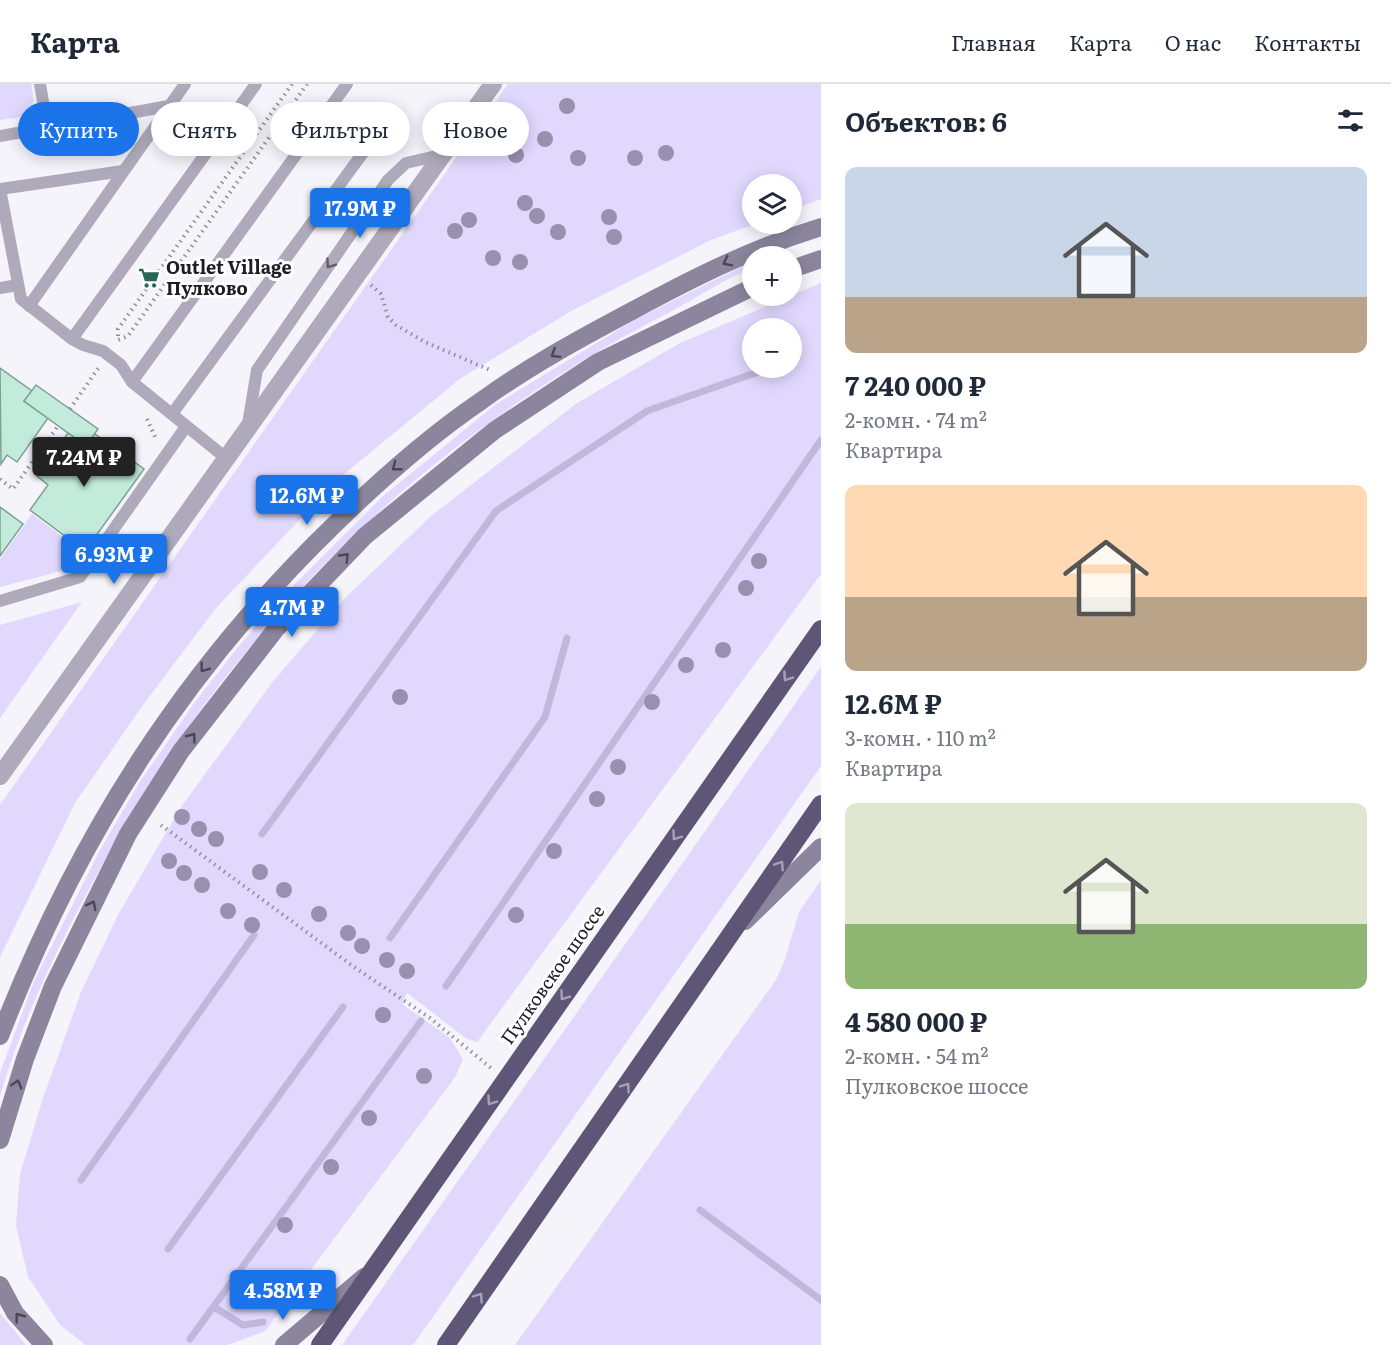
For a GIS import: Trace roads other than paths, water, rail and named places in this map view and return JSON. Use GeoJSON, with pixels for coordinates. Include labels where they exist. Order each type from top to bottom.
{"type":"FeatureCollection","features":[{"type":"Feature","properties":{"kind":"highway","name":"Пулковское шоссе"},"geometry":{"type":"LineString","coordinates":[[320,1345],[821,629]]}},
{"type":"Feature","properties":{"kind":"highway"},"geometry":{"type":"LineString","coordinates":[[446,1345],[821,804]]}},
{"type":"Feature","properties":{"kind":"main road"},"geometry":{"type":"LineString","coordinates":[[0,1036],[30,959],[119,794],[174,707],[214,653],[280,578],[386,475],[480,401],[574,342],[726,262],[782,239],[821,227]]}},
{"type":"Feature","properties":{"kind":"main road"},"geometry":{"type":"LineString","coordinates":[[802,266],[821,259]]}},
{"type":"Feature","properties":{"kind":"main road"},"geometry":{"type":"LineString","coordinates":[[0,1140],[25,1059],[54,986],[128,834],[181,751],[276,629],[364,536],[495,430],[598,362],[742,292]]}},
{"type":"Feature","properties":{"kind":"main road"},"geometry":{"type":"LineString","coordinates":[[735,931],[821,847]]}},
{"type":"Feature","properties":{"kind":"main road"},"geometry":{"type":"LineString","coordinates":[[284,1345],[372,1270]]}},
{"type":"Feature","properties":{"kind":"main road"},"geometry":{"type":"LineString","coordinates":[[0,1285],[15,1313],[45,1345]]}},
{"type":"Feature","properties":{"kind":"street"},"geometry":{"type":"LineString","coordinates":[[480,102],[493,84]]}},
{"type":"Feature","properties":{"kind":"street"},"geometry":{"type":"LineString","coordinates":[[0,776],[440,156]]}},
{"type":"Feature","properties":{"kind":"lane"},"geometry":{"type":"LineString","coordinates":[[40,84],[43,102]]}},
{"type":"Feature","properties":{"kind":"lane"},"geometry":{"type":"LineString","coordinates":[[172,102],[185,84]]}},
{"type":"Feature","properties":{"kind":"lane"},"geometry":{"type":"LineString","coordinates":[[72,339],[256,84]]}},
{"type":"Feature","properties":{"kind":"lane"},"geometry":{"type":"LineString","coordinates":[[334,102],[348,84]]}},
{"type":"Feature","properties":{"kind":"lane"},"geometry":{"type":"LineString","coordinates":[[29,306],[151,131]]}},
{"type":"Feature","properties":{"kind":"lane"},"geometry":{"type":"LineString","coordinates":[[0,136],[18,132]]}},
{"type":"Feature","properties":{"kind":"lane"},"geometry":{"type":"LineString","coordinates":[[132,382],[295,156]]}},
{"type":"Feature","properties":{"kind":"lane"},"geometry":{"type":"LineString","coordinates":[[172,414],[361,156]]}},
{"type":"Feature","properties":{"kind":"lane"},"geometry":{"type":"LineString","coordinates":[[247,429],[257,370],[388,180],[406,163],[437,156]]}},
{"type":"Feature","properties":{"kind":"lane"},"geometry":{"type":"LineString","coordinates":[[123,171],[0,189],[21,299],[72,339],[103,351],[121,365],[132,382],[172,414],[185,428],[226,459]]}},
{"type":"Feature","properties":{"kind":"lane"},"geometry":{"type":"LineString","coordinates":[[0,288],[18,285]]}},
{"type":"Feature","properties":{"kind":"lane"},"geometry":{"type":"LineString","coordinates":[[0,601],[80,577],[185,428]]}},
{"type":"Feature","properties":{"kind":"waterway"},"geometry":{"type":"LineString","coordinates":[[262,834],[496,511],[647,411],[742,378]]}},
{"type":"Feature","properties":{"kind":"waterway"},"geometry":{"type":"LineString","coordinates":[[446,986],[821,440]]}},
{"type":"Feature","properties":{"kind":"waterway"},"geometry":{"type":"LineString","coordinates":[[390,938],[545,717],[567,638]]}},
{"type":"Feature","properties":{"kind":"waterway"},"geometry":{"type":"LineString","coordinates":[[81,1180],[254,935]]}},
{"type":"Feature","properties":{"kind":"waterway"},"geometry":{"type":"LineString","coordinates":[[168,1249],[343,1007]]}},
{"type":"Feature","properties":{"kind":"waterway"},"geometry":{"type":"LineString","coordinates":[[190,1339],[421,1021]]}},
{"type":"Feature","properties":{"kind":"waterway"},"geometry":{"type":"LineString","coordinates":[[700,1210],[821,1300]]}},
{"type":"Feature","properties":{"kind":"waterway"},"geometry":{"type":"LineString","coordinates":[[214,1307],[243,1325],[263,1322]]}},
{"type":"Feature","properties":{"kind":"place","name":"Outlet Village Пулково"},"geometry":{"type":"Point","coordinates":[149,278]}}]}
